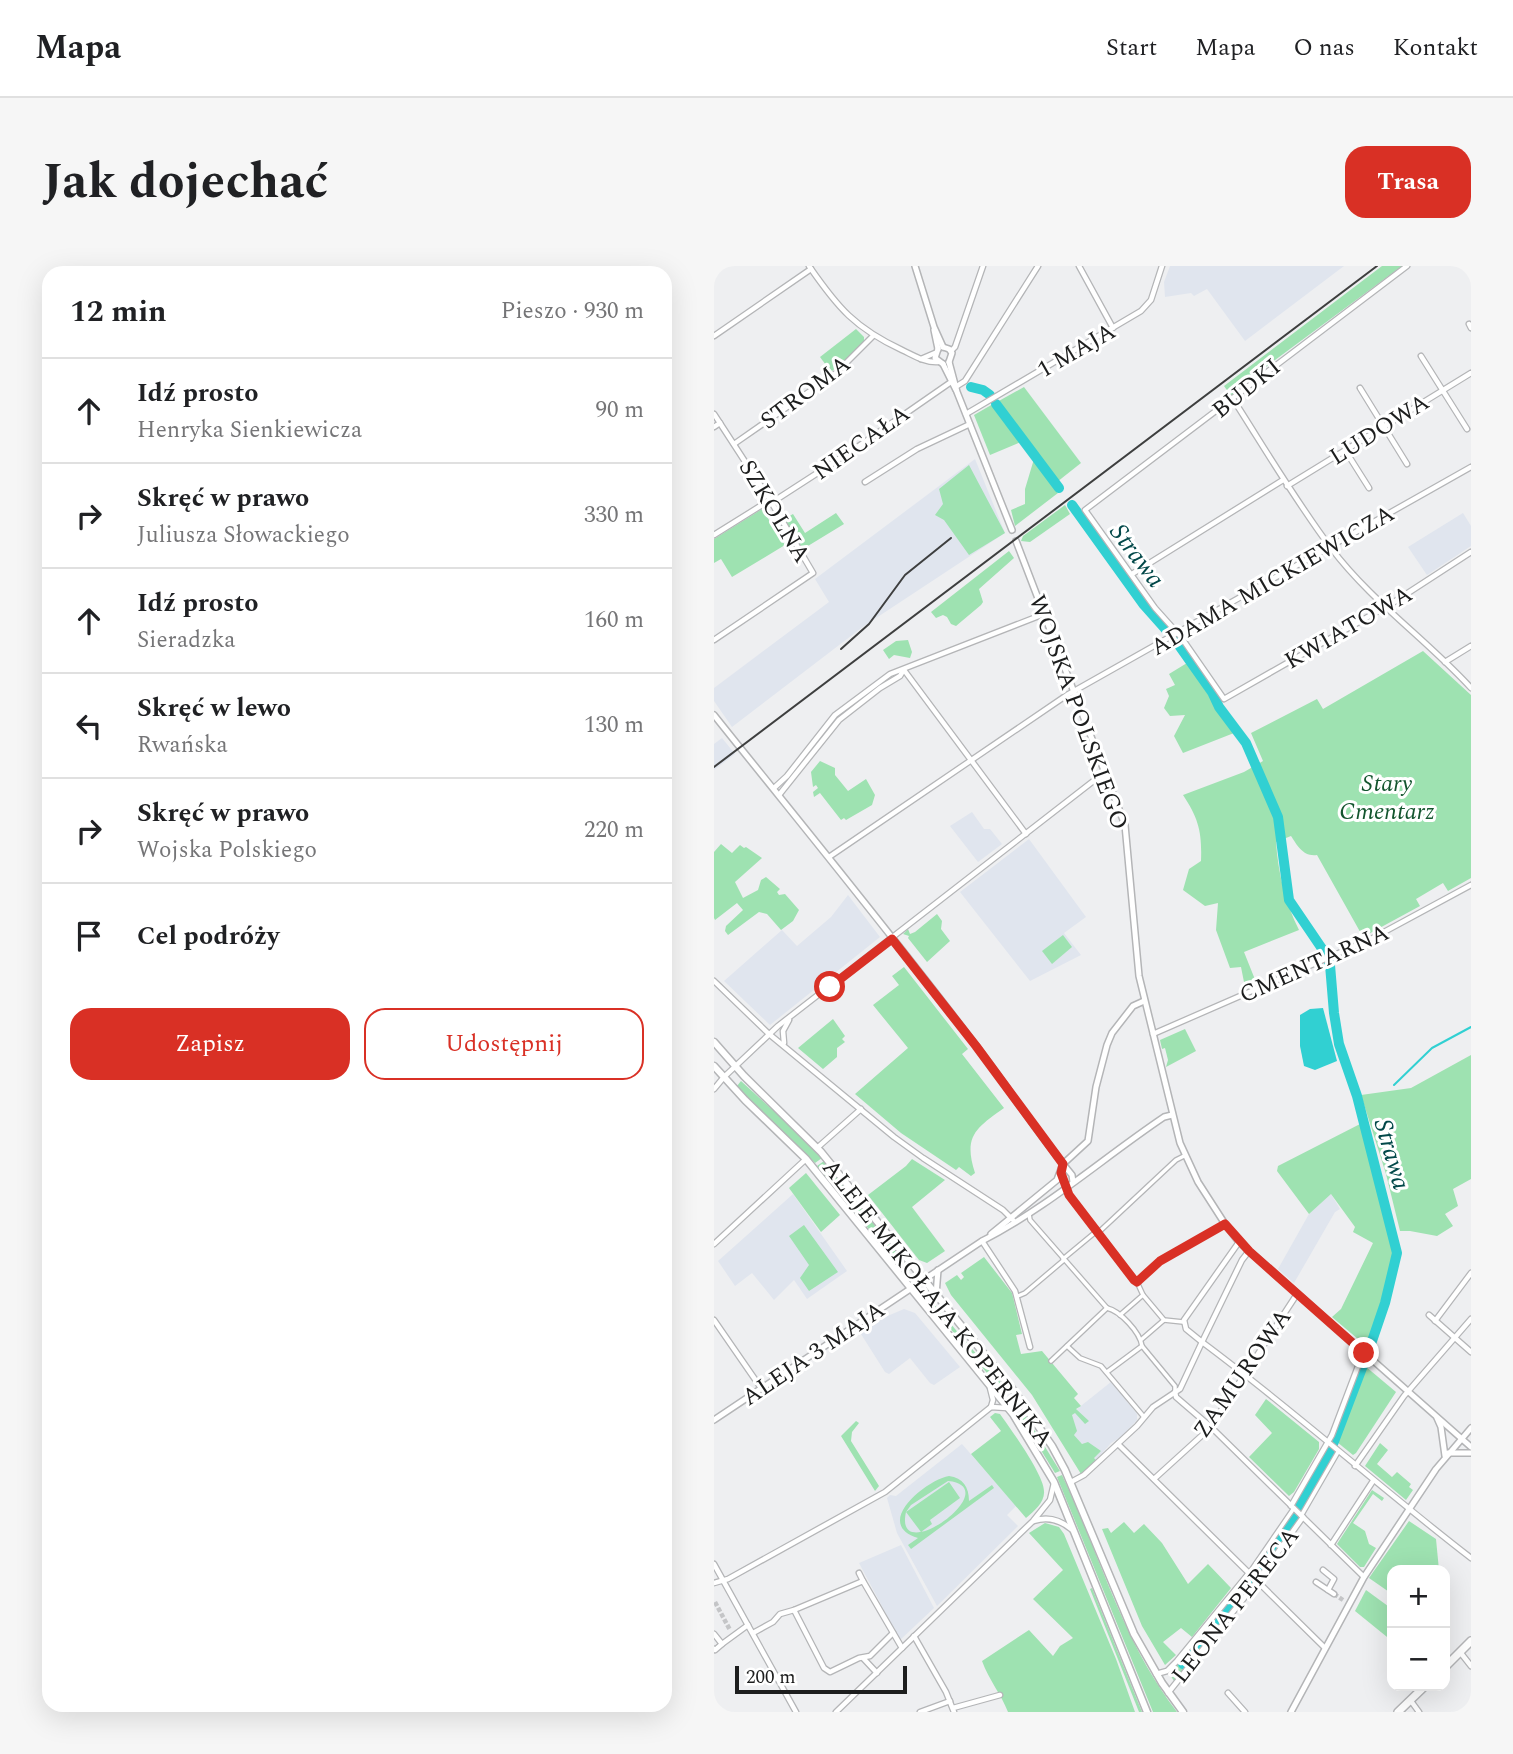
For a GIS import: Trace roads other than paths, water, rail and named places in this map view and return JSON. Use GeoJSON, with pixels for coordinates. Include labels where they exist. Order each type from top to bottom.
{"type":"FeatureCollection","features":[{"type":"Feature","properties":{"kind":"main road","name":"ALEJE MIKOŁAJA KOPERNIKA"},"geometry":{"type":"LineString","coordinates":[[714,1042],[817,1148],[1021,1402],[1052,1446],[1071,1482],[1134,1634],[1156,1674],[1183,1712]]}},
{"type":"Feature","properties":{"kind":"main road","name":"ALEJE MIKOŁAJA KOPERNIKA"},"geometry":{"type":"LineString","coordinates":[[714,1066],[806,1159],[1009,1408],[1054,1482],[1147,1712]]}},
{"type":"Feature","properties":{"kind":"main road"},"geometry":{"type":"LineString","coordinates":[[1450,1662],[1471,1641]]}},
{"type":"Feature","properties":{"kind":"main road"},"geometry":{"type":"LineString","coordinates":[[1398,1712],[1420,1691]]}},
{"type":"Feature","properties":{"kind":"street"},"geometry":{"type":"LineString","coordinates":[[915,266],[943,363],[957,389]]}},
{"type":"Feature","properties":{"kind":"street"},"geometry":{"type":"LineString","coordinates":[[714,336],[810,267],[836,303],[873,336],[921,359],[943,363],[952,356],[951,351],[955,347],[983,266]]}},
{"type":"Feature","properties":{"kind":"street"},"geometry":{"type":"LineString","coordinates":[[957,389],[965,381],[1038,266]]}},
{"type":"Feature","properties":{"kind":"street"},"geometry":{"type":"LineString","coordinates":[[1079,266],[1113,328]]}},
{"type":"Feature","properties":{"kind":"street"},"geometry":{"type":"LineString","coordinates":[[1155,266],[1162,268]]}},
{"type":"Feature","properties":{"kind":"street","name":"BUDKI"},"geometry":{"type":"LineString","coordinates":[[1132,574],[1085,509],[1233,400],[1245,387],[1407,266]]}},
{"type":"Feature","properties":{"kind":"street","name":"1 MAJA"},"geometry":{"type":"LineString","coordinates":[[966,414],[1147,306],[1162,268]]}},
{"type":"Feature","properties":{"kind":"street","name":"STROMA"},"geometry":{"type":"LineString","coordinates":[[734,444],[836,373],[873,336]]}},
{"type":"Feature","properties":{"kind":"street"},"geometry":{"type":"LineString","coordinates":[[921,359],[939,350],[951,351]]}},
{"type":"Feature","properties":{"kind":"street"},"geometry":{"type":"LineString","coordinates":[[1421,356],[1466,429]]}},
{"type":"Feature","properties":{"kind":"street"},"geometry":{"type":"LineString","coordinates":[[943,363],[957,389],[1012,530]]}},
{"type":"Feature","properties":{"kind":"street","name":"LUDOWA"},"geometry":{"type":"LineString","coordinates":[[1287,486],[1471,373]]}},
{"type":"Feature","properties":{"kind":"street","name":"NIECAŁA"},"geometry":{"type":"LineString","coordinates":[[714,535],[770,502],[951,382]]}},
{"type":"Feature","properties":{"kind":"street"},"geometry":{"type":"LineString","coordinates":[[1360,388],[1407,464]]}},
{"type":"Feature","properties":{"kind":"street"},"geometry":{"type":"LineString","coordinates":[[1233,400],[1283,480],[1330,547],[1384,607],[1471,688]]}},
{"type":"Feature","properties":{"kind":"street","name":"SZKOLNA"},"geometry":{"type":"LineString","coordinates":[[714,414],[813,573],[714,640]]}},
{"type":"Feature","properties":{"kind":"street"},"geometry":{"type":"LineString","coordinates":[[714,427],[720,423]]}},
{"type":"Feature","properties":{"kind":"street"},"geometry":{"type":"LineString","coordinates":[[865,482],[917,449],[970,424]]}},
{"type":"Feature","properties":{"kind":"street"},"geometry":{"type":"LineString","coordinates":[[1345,450],[1369,488]]}},
{"type":"Feature","properties":{"kind":"street","name":"ADAMA MICKIEWICZA"},"geometry":{"type":"LineString","coordinates":[[829,857],[1073,692],[1471,467]]}},
{"type":"Feature","properties":{"kind":"street"},"geometry":{"type":"LineString","coordinates":[[1174,635],[1132,574],[1283,480]]}},
{"type":"Feature","properties":{"kind":"street","name":"WOJSKA POLSKIEGO"},"geometry":{"type":"LineString","coordinates":[[1016,541],[1125,825],[1139,976],[1184,1156],[1239,1242],[1408,1392]]}},
{"type":"Feature","properties":{"kind":"street","name":"KWIATOWA"},"geometry":{"type":"LineString","coordinates":[[1174,635],[1224,699],[1384,607],[1471,552]]}},
{"type":"Feature","properties":{"kind":"street"},"geometry":{"type":"LineString","coordinates":[[779,795],[842,709],[883,678],[1044,614]]}},
{"type":"Feature","properties":{"kind":"street"},"geometry":{"type":"LineString","coordinates":[[1445,663],[1471,646]]}},
{"type":"Feature","properties":{"kind":"street"},"geometry":{"type":"LineString","coordinates":[[904,670],[1026,834]]}},
{"type":"Feature","properties":{"kind":"street"},"geometry":{"type":"LineString","coordinates":[[714,715],[976,1046],[1073,1177],[1073,1182]]}},
{"type":"Feature","properties":{"kind":"street"},"geometry":{"type":"LineString","coordinates":[[774,788],[826,731]]}},
{"type":"Feature","properties":{"kind":"street"},"geometry":{"type":"LineString","coordinates":[[714,1089],[769,1034],[1099,777],[1105,776]]}},
{"type":"Feature","properties":{"kind":"street","name":"CMENTARNA"},"geometry":{"type":"LineString","coordinates":[[1153,1034],[1384,933],[1471,885]]}},
{"type":"Feature","properties":{"kind":"street"},"geometry":{"type":"LineString","coordinates":[[714,981],[769,1034],[784,1043],[916,1154],[1010,1217],[1016,1224]]}},
{"type":"Feature","properties":{"kind":"street"},"geometry":{"type":"LineString","coordinates":[[982,1241],[1054,1182],[1061,1173],[1063,1164],[1088,1141],[1096,1087],[1107,1045],[1112,1033],[1133,1006],[1144,1001]]}},
{"type":"Feature","properties":{"kind":"street"},"geometry":{"type":"LineString","coordinates":[[784,1043],[783,1029],[792,1017]]}},
{"type":"Feature","properties":{"kind":"street"},"geometry":{"type":"LineString","coordinates":[[817,1148],[861,1109]]}},
{"type":"Feature","properties":{"kind":"street"},"geometry":{"type":"LineString","coordinates":[[982,1241],[1016,1224],[1105,1158],[1164,1117],[1172,1115]]}},
{"type":"Feature","properties":{"kind":"street"},"geometry":{"type":"LineString","coordinates":[[1018,1296],[1025,1293],[1176,1160],[1184,1156]]}},
{"type":"Feature","properties":{"kind":"street"},"geometry":{"type":"LineString","coordinates":[[714,1244],[806,1159]]}},
{"type":"Feature","properties":{"kind":"street"},"geometry":{"type":"LineString","coordinates":[[1061,1173],[1071,1198],[1137,1282],[1143,1295],[1164,1320],[1183,1322]]}},
{"type":"Feature","properties":{"kind":"street"},"geometry":{"type":"LineString","coordinates":[[1029,1214],[1030,1220],[1064,1260],[1107,1308],[1116,1310],[1141,1340],[1142,1346],[1174,1385],[1176,1397],[1364,1577]]}},
{"type":"Feature","properties":{"kind":"street"},"geometry":{"type":"LineString","coordinates":[[1137,1282],[1160,1261],[1225,1224]]}},
{"type":"Feature","properties":{"kind":"street"},"geometry":{"type":"LineString","coordinates":[[982,1241],[1018,1296],[1030,1347]]}},
{"type":"Feature","properties":{"kind":"street","name":"ALEJA 3 MAJA"},"geometry":{"type":"LineString","coordinates":[[714,1420],[982,1241]]}},
{"type":"Feature","properties":{"kind":"street"},"geometry":{"type":"LineString","coordinates":[[1183,1322],[1239,1242]]}},
{"type":"Feature","properties":{"kind":"street"},"geometry":{"type":"LineString","coordinates":[[1071,1482],[1084,1475],[1161,1400],[1175,1392],[1184,1382],[1242,1260],[1249,1251]]}},
{"type":"Feature","properties":{"kind":"street"},"geometry":{"type":"LineString","coordinates":[[936,1296],[937,1270]]}},
{"type":"Feature","properties":{"kind":"street"},"geometry":{"type":"LineString","coordinates":[[1436,1321],[1471,1273]]}},
{"type":"Feature","properties":{"kind":"street","name":"ZAMUROWA"},"geometry":{"type":"LineString","coordinates":[[1154,1479],[1210,1427],[1297,1294]]}},
{"type":"Feature","properties":{"kind":"street"},"geometry":{"type":"LineString","coordinates":[[1120,1315],[1143,1295]]}},
{"type":"Feature","properties":{"kind":"street"},"geometry":{"type":"LineString","coordinates":[[1051,1361],[1107,1308]]}},
{"type":"Feature","properties":{"kind":"street"},"geometry":{"type":"LineString","coordinates":[[1429,1315],[1471,1352]]}},
{"type":"Feature","properties":{"kind":"street"},"geometry":{"type":"LineString","coordinates":[[1356,1466],[1408,1392],[1471,1319]]}},
{"type":"Feature","properties":{"kind":"street"},"geometry":{"type":"LineString","coordinates":[[714,1320],[761,1388]]}},
{"type":"Feature","properties":{"kind":"street"},"geometry":{"type":"LineString","coordinates":[[1141,1340],[1164,1320]]}},
{"type":"Feature","properties":{"kind":"street"},"geometry":{"type":"LineString","coordinates":[[1183,1322],[1186,1329],[1471,1559]]}},
{"type":"Feature","properties":{"kind":"street"},"geometry":{"type":"LineString","coordinates":[[1067,1346],[1080,1358],[1099,1364],[1144,1417]]}},
{"type":"Feature","properties":{"kind":"street"},"geometry":{"type":"LineString","coordinates":[[1107,1373],[1142,1346]]}},
{"type":"Feature","properties":{"kind":"street","name":"LEONA PERECA"},"geometry":{"type":"LineString","coordinates":[[1168,1693],[1254,1576],[1297,1512],[1332,1447],[1362,1351]]}},
{"type":"Feature","properties":{"kind":"street"},"geometry":{"type":"LineString","coordinates":[[714,1583],[724,1581],[885,1492],[991,1407],[993,1400],[989,1385]]}},
{"type":"Feature","properties":{"kind":"street"},"geometry":{"type":"LineString","coordinates":[[1408,1392],[1471,1447]]}},
{"type":"Feature","properties":{"kind":"street"},"geometry":{"type":"LineString","coordinates":[[991,1407],[1009,1408]]}},
{"type":"Feature","properties":{"kind":"street"},"geometry":{"type":"LineString","coordinates":[[1435,1415],[1441,1427],[1447,1455]]}},
{"type":"Feature","properties":{"kind":"street"},"geometry":{"type":"LineString","coordinates":[[1291,1712],[1346,1602],[1447,1455],[1471,1428]]}},
{"type":"Feature","properties":{"kind":"street"},"geometry":{"type":"LineString","coordinates":[[1118,1444],[1325,1648]]}},
{"type":"Feature","properties":{"kind":"street","name":"LEONA PERECA"},"geometry":{"type":"LineString","coordinates":[[1156,1674],[1167,1671],[1177,1661],[1254,1576],[1297,1512],[1332,1447]]}},
{"type":"Feature","properties":{"kind":"street"},"geometry":{"type":"LineString","coordinates":[[1447,1455],[1471,1453]]}},
{"type":"Feature","properties":{"kind":"street"},"geometry":{"type":"LineString","coordinates":[[1331,1545],[1373,1481]]}},
{"type":"Feature","properties":{"kind":"street"},"geometry":{"type":"LineString","coordinates":[[836,1712],[1033,1521],[1050,1500],[1054,1482]]}},
{"type":"Feature","properties":{"kind":"street"},"geometry":{"type":"LineString","coordinates":[[1033,1521],[1053,1519],[1068,1526],[1077,1536]]}},
{"type":"Feature","properties":{"kind":"street"},"geometry":{"type":"LineString","coordinates":[[714,1564],[796,1712]]}},
{"type":"Feature","properties":{"kind":"street"},"geometry":{"type":"LineString","coordinates":[[1323,1570],[1334,1579],[1328,1590]]}},
{"type":"Feature","properties":{"kind":"street"},"geometry":{"type":"LineString","coordinates":[[859,1573],[902,1648]]}},
{"type":"Feature","properties":{"kind":"street"},"geometry":{"type":"LineString","coordinates":[[753,1633],[773,1622],[778,1615],[794,1611],[863,1581]]}},
{"type":"Feature","properties":{"kind":"street"},"geometry":{"type":"LineString","coordinates":[[1316,1582],[1334,1594]]}},
{"type":"Feature","properties":{"kind":"street"},"geometry":{"type":"LineString","coordinates":[[794,1611],[826,1671],[834,1671],[870,1656],[893,1633]]}},
{"type":"Feature","properties":{"kind":"street"},"geometry":{"type":"LineString","coordinates":[[714,1649],[748,1625]]}},
{"type":"Feature","properties":{"kind":"street"},"geometry":{"type":"LineString","coordinates":[[730,1630],[734,1635]]}},
{"type":"Feature","properties":{"kind":"street"},"geometry":{"type":"LineString","coordinates":[[714,1634],[722,1644]]}},
{"type":"Feature","properties":{"kind":"street"},"geometry":{"type":"LineString","coordinates":[[914,1636],[954,1710],[1000,1695]]}},
{"type":"Feature","properties":{"kind":"street"},"geometry":{"type":"LineString","coordinates":[[1460,1652],[1471,1666]]}},
{"type":"Feature","properties":{"kind":"street"},"geometry":{"type":"LineString","coordinates":[[862,1658],[877,1673]]}},
{"type":"Feature","properties":{"kind":"street"},"geometry":{"type":"LineString","coordinates":[[1228,1693],[1245,1712]]}},
{"type":"Feature","properties":{"kind":"street"},"geometry":{"type":"LineString","coordinates":[[1410,1700],[1419,1712]]}},
{"type":"Feature","properties":{"kind":"street"},"geometry":{"type":"LineString","coordinates":[[920,1712],[950,1701]]}},
{"type":"Feature","properties":{"kind":"water"},"geometry":{"type":"Polygon","coordinates":[[[1323,1008],[1337,1061],[1315,1070],[1304,1066],[1300,1046],[1300,1015],[1310,1009],[1323,1008]]]}},
{"type":"Feature","properties":{"kind":"waterway","name":"Strawa"},"geometry":{"type":"LineString","coordinates":[[971,387],[990,395]]}},
{"type":"Feature","properties":{"kind":"waterway","name":"Strawa"},"geometry":{"type":"LineString","coordinates":[[996,404],[1059,488]]}},
{"type":"Feature","properties":{"kind":"waterway","name":"Strawa"},"geometry":{"type":"LineString","coordinates":[[1072,505],[1144,605],[1168,632]]}},
{"type":"Feature","properties":{"kind":"waterway","name":"Strawa"},"geometry":{"type":"LineString","coordinates":[[1176,641],[1246,743],[1278,817],[1289,900],[1325,953],[1330,965],[1339,1044],[1357,1096],[1397,1253],[1385,1303],[1330,1452],[1291,1522],[1258,1570],[1183,1664]]}},
{"type":"Feature","properties":{"kind":"waterway"},"geometry":{"type":"LineString","coordinates":[[1394,1085],[1432,1048],[1471,1027]]}},
{"type":"Feature","properties":{"kind":"tunnel"},"geometry":{"type":"LineString","coordinates":[[1334,1594],[1343,1600]]}},
{"type":"Feature","properties":{"kind":"tunnel"},"geometry":{"type":"LineString","coordinates":[[715,1602],[730,1630]]}},
{"type":"Feature","properties":{"kind":"railway"},"geometry":{"type":"LineString","coordinates":[[714,767],[1377,266]]}},
{"type":"Feature","properties":{"kind":"railway"},"geometry":{"type":"LineString","coordinates":[[841,649],[869,624],[905,575],[951,538]]}},
{"type":"Feature","properties":{"kind":"park label","name":"Stary Cmentarz"},"geometry":{"type":"Point","coordinates":[1387,797]}}]}
